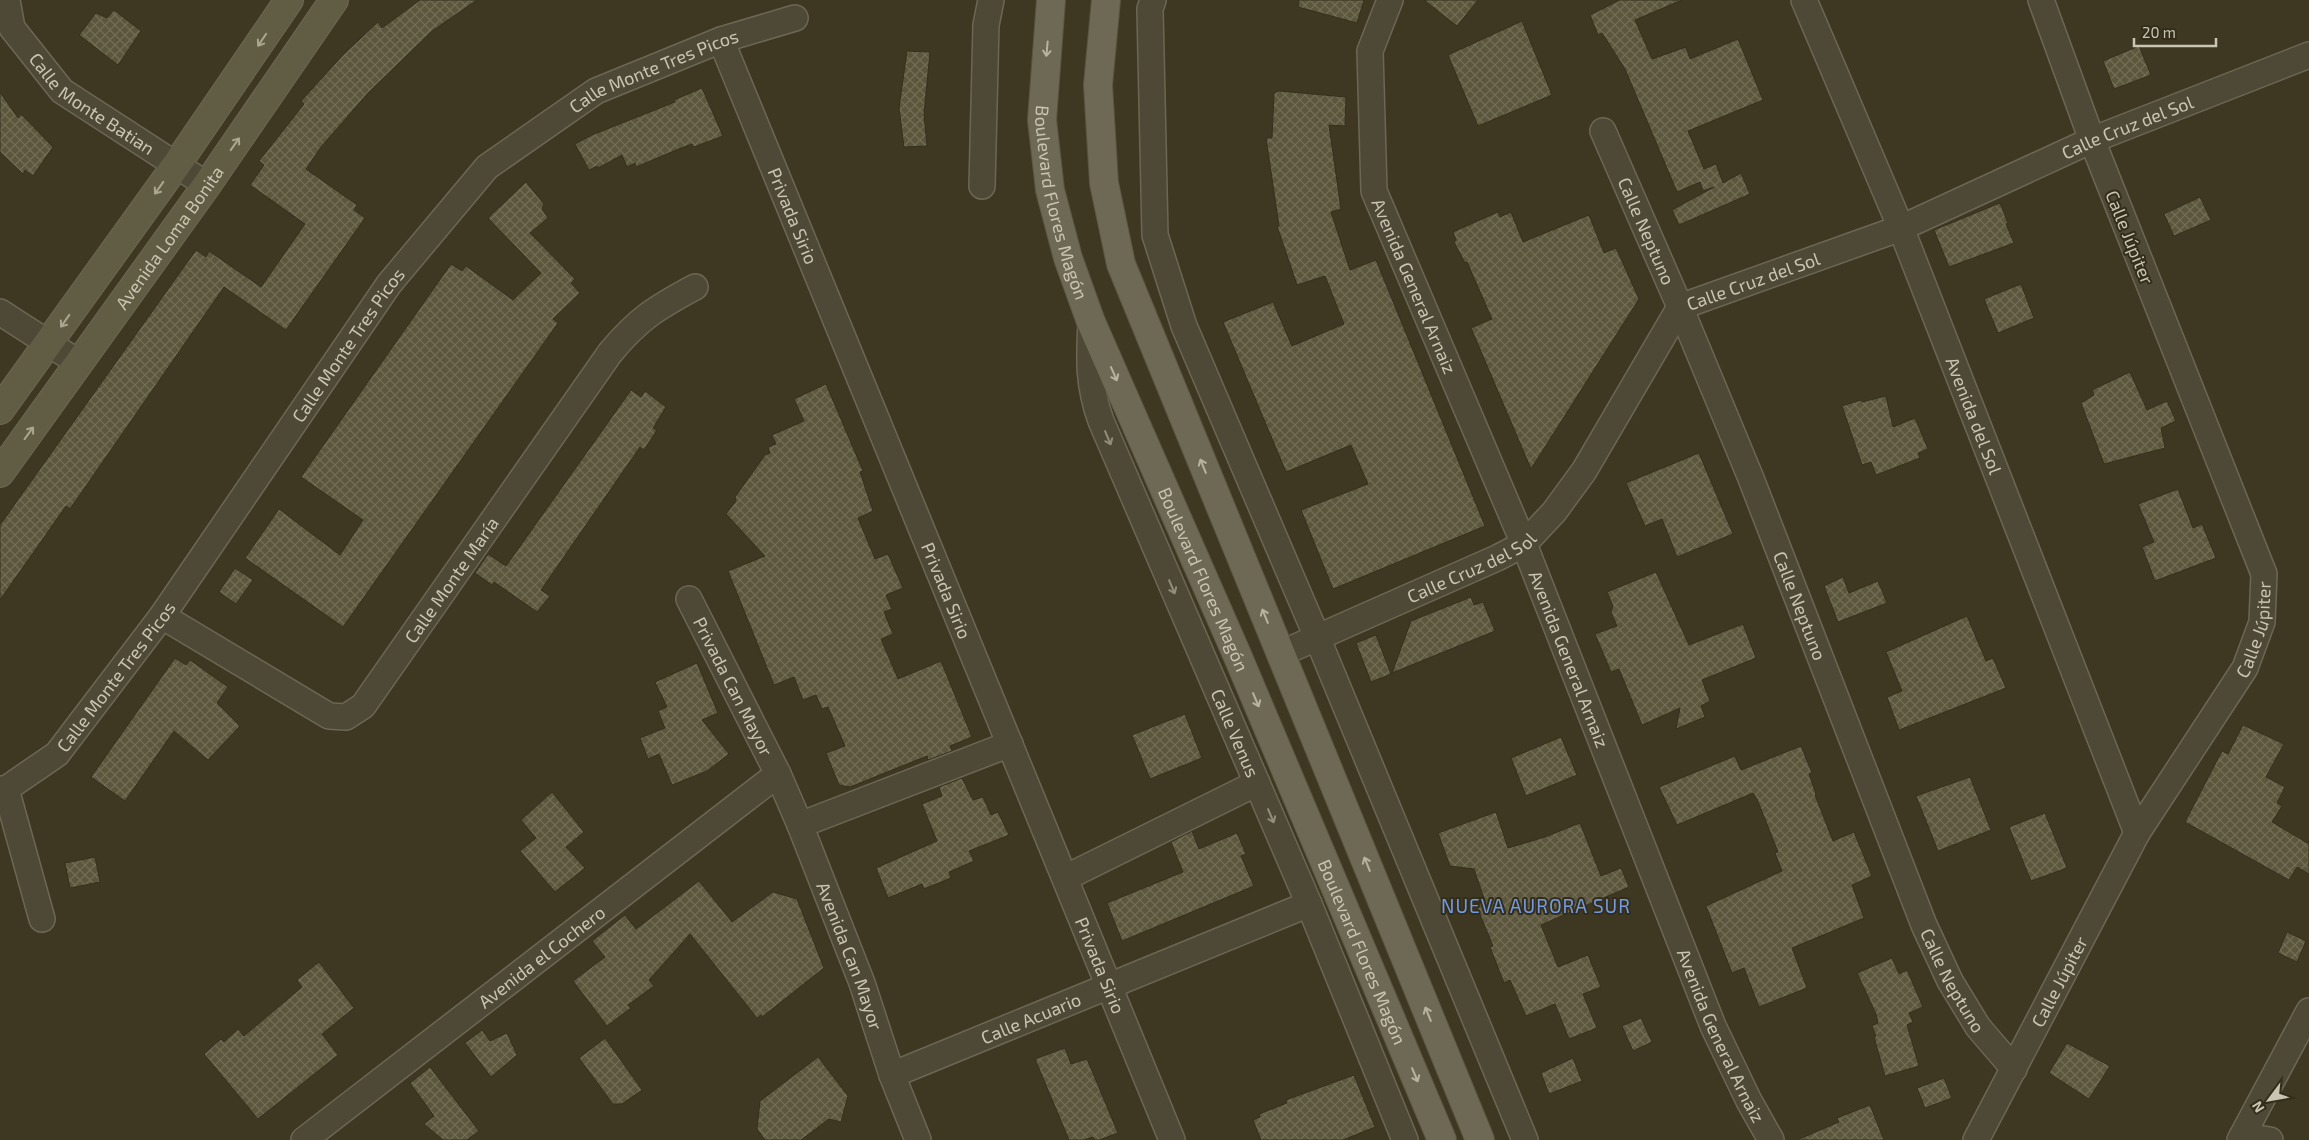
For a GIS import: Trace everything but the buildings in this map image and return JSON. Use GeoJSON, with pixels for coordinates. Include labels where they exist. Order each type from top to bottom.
{"type":"FeatureCollection","features":[{"type":"Feature","properties":{"kind":"main road","name":"Avenida Loma Bonita"},"geometry":{"type":"LineString","coordinates":[[0,410],[177,164],[289,0]]}},
{"type":"Feature","properties":{"kind":"main road","name":"Avenida Loma Bonita"},"geometry":{"type":"LineString","coordinates":[[0,473],[207,185],[334,0]]}},
{"type":"Feature","properties":{"kind":"main road","name":"Boulevard Flores Magón"},"geometry":{"type":"LineString","coordinates":[[1052,0],[1042,120],[1050,190],[1068,258],[1091,322],[1242,666],[1442,1140]]}},
{"type":"Feature","properties":{"kind":"main road","name":"Boulevard Flores Magón"},"geometry":{"type":"LineString","coordinates":[[1106,0],[1098,84],[1104,184],[1121,264],[1480,1140]]}},
{"type":"Feature","properties":{"kind":"street","name":"Calle Monte Batian"},"geometry":{"type":"LineString","coordinates":[[7,0],[12,28],[62,91],[207,185]]}},
{"type":"Feature","properties":{"kind":"street"},"geometry":{"type":"LineString","coordinates":[[982,186],[986,25],[991,0]]}},
{"type":"Feature","properties":{"kind":"street"},"geometry":{"type":"LineString","coordinates":[[1153,0],[1150,9],[1155,235],[1184,326],[1317,638],[1525,1140]]}},
{"type":"Feature","properties":{"kind":"street","name":"Avenida General Arnaiz"},"geometry":{"type":"LineString","coordinates":[[1390,0],[1370,51],[1374,191],[1524,544],[1713,1026],[1749,1101],[1771,1140]]}},
{"type":"Feature","properties":{"kind":"street","name":"Avenida del Sol"},"geometry":{"type":"LineString","coordinates":[[1804,0],[1901,228],[2137,832]]}},
{"type":"Feature","properties":{"kind":"street","name":"Calle Júpiter"},"geometry":{"type":"LineString","coordinates":[[1976,1140],[2137,832],[2245,668],[2262,622],[2264,574],[2092,140],[2040,0]]}},
{"type":"Feature","properties":{"kind":"street","name":"Calle Monte Tres Picos"},"geometry":{"type":"LineString","coordinates":[[3,789],[57,754],[162,616],[389,284],[487,167],[596,91],[721,40],[795,18]]}},
{"type":"Feature","properties":{"kind":"street","name":"Privada Sirio"},"geometry":{"type":"LineString","coordinates":[[721,40],[1110,984],[1172,1140]]}},
{"type":"Feature","properties":{"kind":"street","name":"Calle Cruz del Sol"},"geometry":{"type":"LineString","coordinates":[[1280,654],[1498,558],[1524,544],[1554,512],[1584,471],[1680,307],[1901,228],[2092,140],[2309,55]]}},
{"type":"Feature","properties":{"kind":"street","name":"Calle Neptuno"},"geometry":{"type":"LineString","coordinates":[[1603,131],[1680,307],[1754,485],[1924,926],[1950,981],[1978,1027],[2014,1069]]}},
{"type":"Feature","properties":{"kind":"street","name":"Calle Monte María"},"geometry":{"type":"LineString","coordinates":[[162,616],[329,716],[346,717],[363,706],[610,353],[632,327],[658,307],[695,287]]}},
{"type":"Feature","properties":{"kind":"street"},"geometry":{"type":"LineString","coordinates":[[0,312],[79,363]]}},
{"type":"Feature","properties":{"kind":"street","name":"Calle Venus"},"geometry":{"type":"LineString","coordinates":[[1091,322],[1088,368],[1092,396],[1101,421],[1257,783],[1405,1140]]}},
{"type":"Feature","properties":{"kind":"street","name":"Privada Can Mayor"},"geometry":{"type":"LineString","coordinates":[[689,599],[778,774]]}},
{"type":"Feature","properties":{"kind":"street"},"geometry":{"type":"LineString","coordinates":[[800,825],[1010,744]]}},
{"type":"Feature","properties":{"kind":"street","name":"Avenida Can Mayor"},"geometry":{"type":"LineString","coordinates":[[778,774],[862,983],[892,1075],[918,1140]]}},
{"type":"Feature","properties":{"kind":"street","name":"Avenida el Cochero"},"geometry":{"type":"LineString","coordinates":[[304,1140],[778,774]]}},
{"type":"Feature","properties":{"kind":"street"},"geometry":{"type":"LineString","coordinates":[[1066,878],[1257,783]]}},
{"type":"Feature","properties":{"kind":"street"},"geometry":{"type":"LineString","coordinates":[[3,789],[42,919]]}},
{"type":"Feature","properties":{"kind":"street","name":"Calle Acuario"},"geometry":{"type":"LineString","coordinates":[[892,1075],[1308,904]]}},
{"type":"Feature","properties":{"kind":"street"},"geometry":{"type":"LineString","coordinates":[[2270,1140],[2241,1138],[2309,1011]]}},
{"type":"Feature","properties":{"kind":"district","name":"NUEVA AURORA SUR"},"geometry":{"type":"Point","coordinates":[1536,905]}}]}
